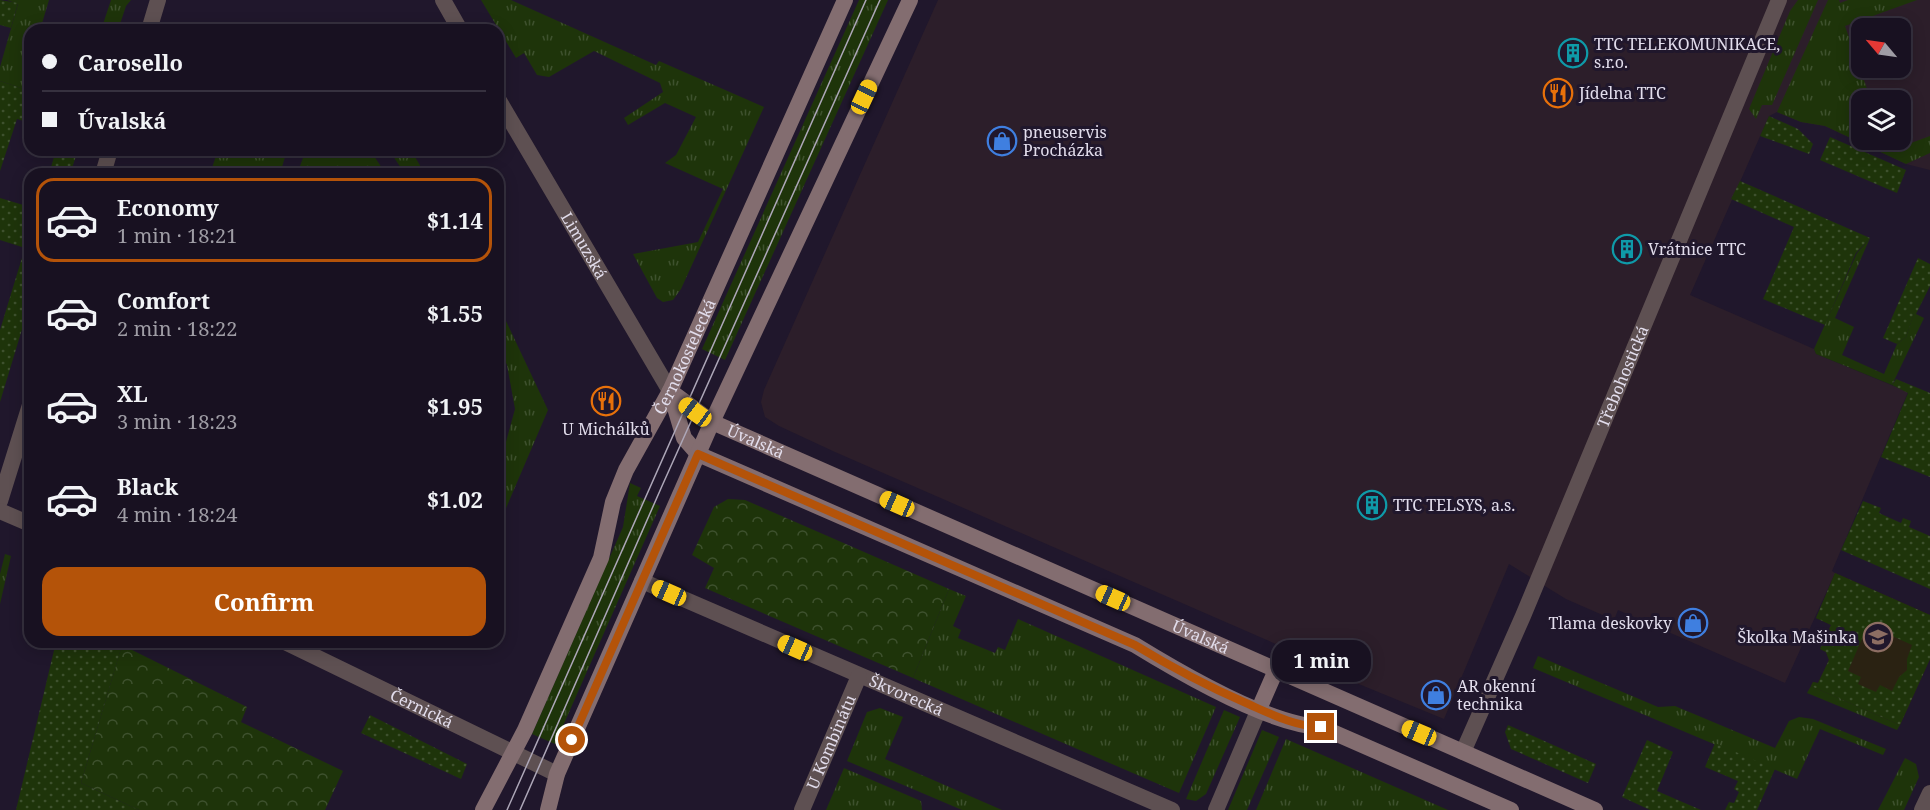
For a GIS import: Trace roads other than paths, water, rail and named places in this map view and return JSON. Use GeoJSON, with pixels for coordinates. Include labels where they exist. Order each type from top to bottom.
{"type":"FeatureCollection","features":[{"type":"Feature","properties":{"kind":"main road","name":"Černokostelecká"},"geometry":{"type":"LineString","coordinates":[[483,810],[511,752],[525,730],[601,558],[613,502],[626,470],[670,391],[845,0]]}},
{"type":"Feature","properties":{"kind":"main road"},"geometry":{"type":"LineString","coordinates":[[548,810],[557,774],[712,422],[910,0]]}},
{"type":"Feature","properties":{"kind":"main road","name":"Úvalská"},"geometry":{"type":"LineString","coordinates":[[670,391],[712,422],[1595,810]]}},
{"type":"Feature","properties":{"kind":"main road"},"geometry":{"type":"LineString","coordinates":[[670,391],[684,438],[698,454]]}},
{"type":"Feature","properties":{"kind":"main road","name":"Úvalská"},"geometry":{"type":"LineString","coordinates":[[698,454],[1135,645],[1184,675],[1259,709],[1300,726],[1321,727],[1511,810]]}},
{"type":"Feature","properties":{"kind":"main road"},"geometry":{"type":"LineString","coordinates":[[1259,709],[1276,670]]}},
{"type":"Feature","properties":{"kind":"street"},"geometry":{"type":"LineString","coordinates":[[151,24],[158,0]]}},
{"type":"Feature","properties":{"kind":"street"},"geometry":{"type":"LineString","coordinates":[[443,0],[457,24]]}},
{"type":"Feature","properties":{"kind":"street","name":"Třebohostická"},"geometry":{"type":"LineString","coordinates":[[1463,752],[1523,616],[1779,0]]}},
{"type":"Feature","properties":{"kind":"street","name":"Limuzská"},"geometry":{"type":"LineString","coordinates":[[504,109],[670,391]]}},
{"type":"Feature","properties":{"kind":"street"},"geometry":{"type":"LineString","coordinates":[[0,501],[24,424]]}},
{"type":"Feature","properties":{"kind":"street"},"geometry":{"type":"LineString","coordinates":[[0,511],[24,521]]}},
{"type":"Feature","properties":{"kind":"street","name":"Škvorecká"},"geometry":{"type":"LineString","coordinates":[[642,581],[1172,810]]}},
{"type":"Feature","properties":{"kind":"street","name":"Černická"},"geometry":{"type":"LineString","coordinates":[[297,648],[557,774]]}},
{"type":"Feature","properties":{"kind":"street","name":"U Kombinátu"},"geometry":{"type":"LineString","coordinates":[[802,810],[859,676]]}},
{"type":"Feature","properties":{"kind":"street"},"geometry":{"type":"LineString","coordinates":[[1216,810],[1259,709]]}},
{"type":"Feature","properties":{"kind":"street"},"geometry":{"type":"LineString","coordinates":[[1922,810],[1930,793]]}},
{"type":"Feature","properties":{"kind":"tram line"},"geometry":{"type":"LineString","coordinates":[[507,810],[866,0]]}},
{"type":"Feature","properties":{"kind":"tram line"},"geometry":{"type":"LineString","coordinates":[[520,810],[662,486],[880,0]]}},
{"type":"Feature","properties":{"kind":"place","name":"TTC TELEKOMUNIKACE, s.r.o."},"geometry":{"type":"Point","coordinates":[1573,53]}},
{"type":"Feature","properties":{"kind":"place","name":"Jídelna TTC"},"geometry":{"type":"Point","coordinates":[1558,93]}},
{"type":"Feature","properties":{"kind":"place","name":"pneuservis Procházka"},"geometry":{"type":"Point","coordinates":[1002,141]}},
{"type":"Feature","properties":{"kind":"place","name":"Vrátnice TTC"},"geometry":{"type":"Point","coordinates":[1627,249]}},
{"type":"Feature","properties":{"kind":"place","name":"U Michálků"},"geometry":{"type":"Point","coordinates":[606,401]}},
{"type":"Feature","properties":{"kind":"place","name":"TTC TELSYS, a.s."},"geometry":{"type":"Point","coordinates":[1372,505]}},
{"type":"Feature","properties":{"kind":"place","name":"Tlama deskovky"},"geometry":{"type":"Point","coordinates":[1693,623]}},
{"type":"Feature","properties":{"kind":"place","name":"Školka Mašinka"},"geometry":{"type":"Point","coordinates":[1878,637]}},
{"type":"Feature","properties":{"kind":"place","name":"AR okenní technika"},"geometry":{"type":"Point","coordinates":[1436,695]}}]}
